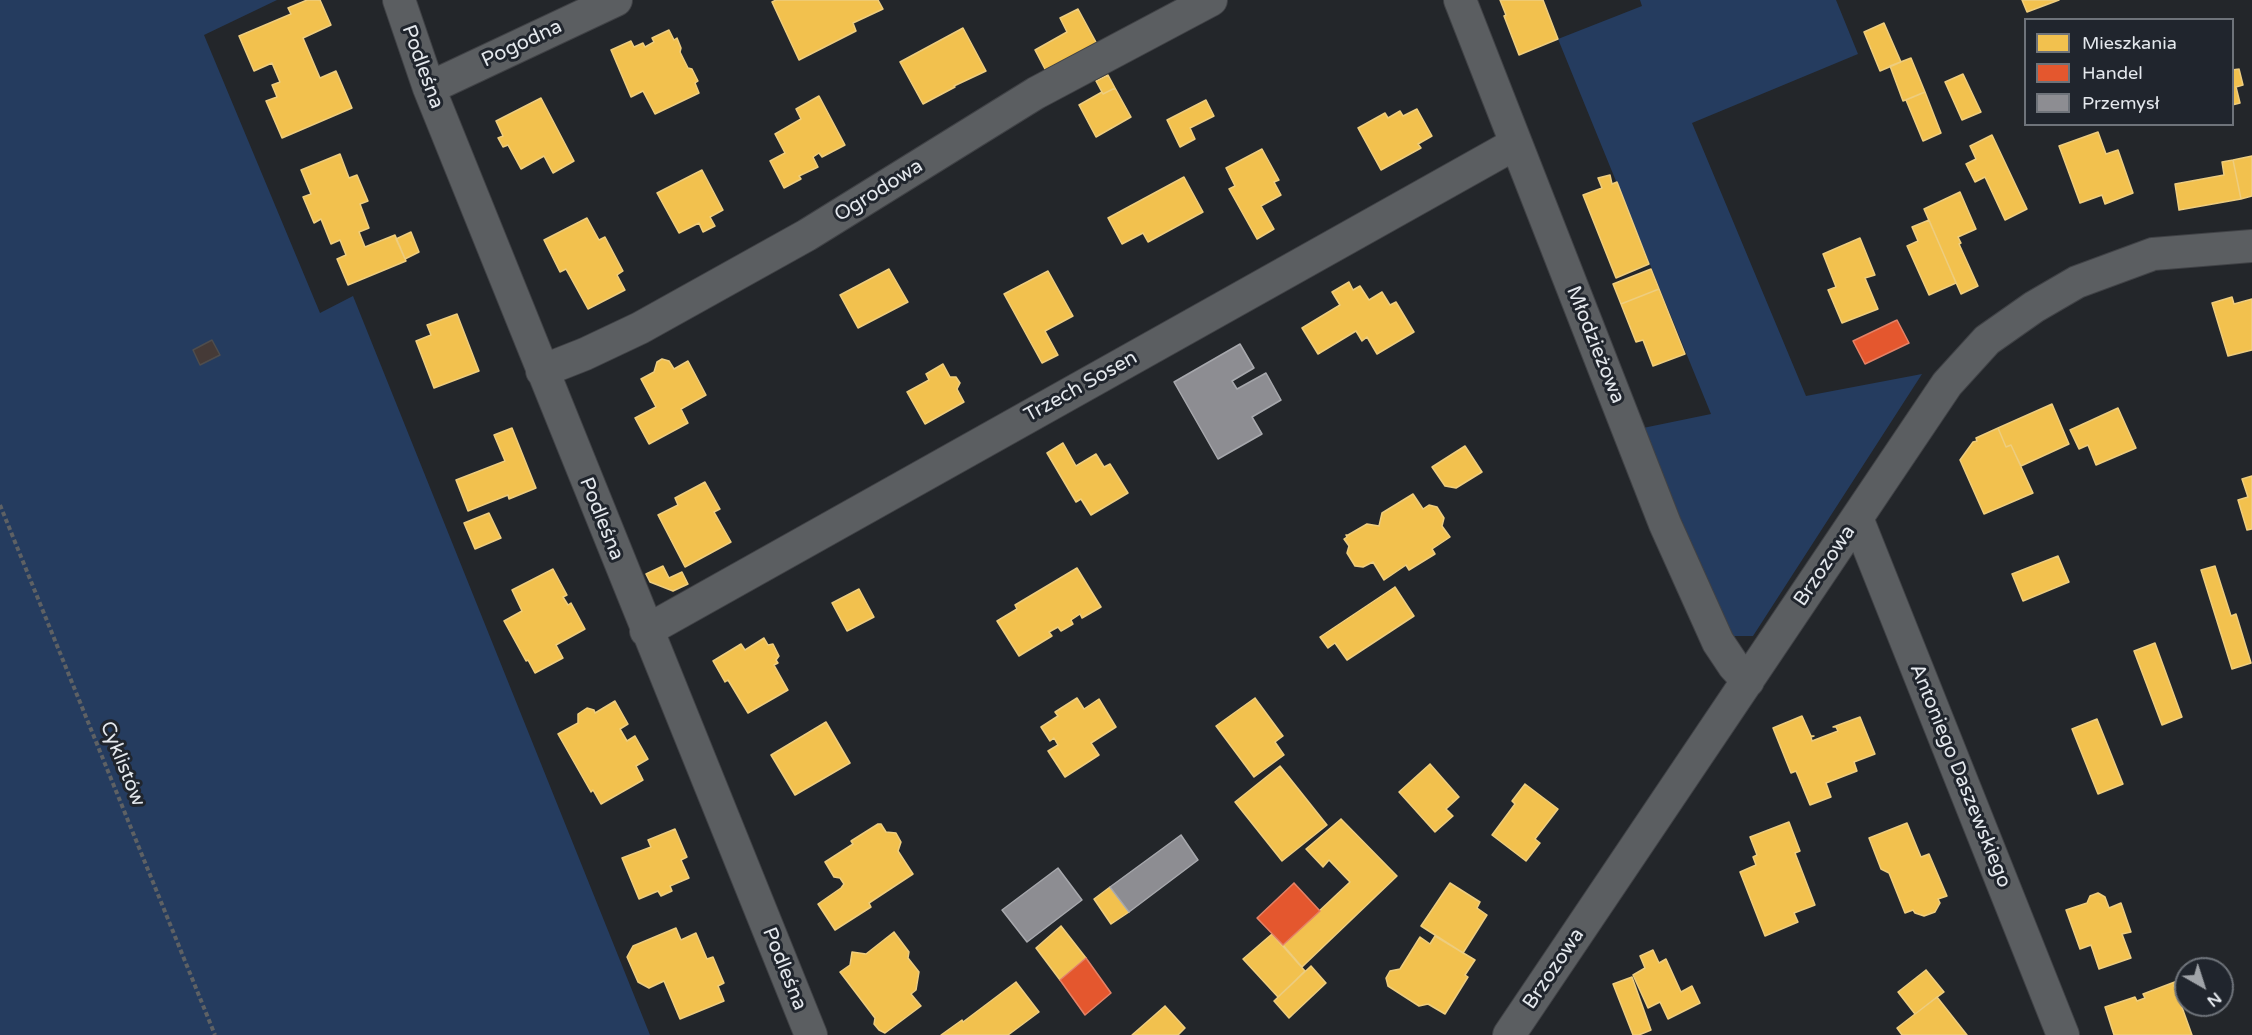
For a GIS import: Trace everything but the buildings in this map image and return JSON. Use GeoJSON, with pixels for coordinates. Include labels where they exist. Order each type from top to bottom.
{"type":"FeatureCollection","features":[{"type":"Feature","properties":{"kind":"street","name":"Podleśna"},"geometry":{"type":"LineString","coordinates":[[399,0],[429,88],[646,631],[811,1035]]}},
{"type":"Feature","properties":{"kind":"street","name":"Pogodna"},"geometry":{"type":"LineString","coordinates":[[429,88],[616,0]]}},
{"type":"Feature","properties":{"kind":"street","name":"Ogrodowa"},"geometry":{"type":"LineString","coordinates":[[542,371],[640,328],[807,236],[1036,93],[1211,0]]}},
{"type":"Feature","properties":{"kind":"street","name":"Młodzieżowa"},"geometry":{"type":"LineString","coordinates":[[1460,0],[1665,524],[1718,642],[1734,666],[1748,681]]}},
{"type":"Feature","properties":{"kind":"street","name":"Trzech Sosen"},"geometry":{"type":"LineString","coordinates":[[646,631],[1515,144]]}},
{"type":"Feature","properties":{"kind":"street","name":"Brzozowa"},"geometry":{"type":"LineString","coordinates":[[1509,1035],[1947,384],[1987,340],[2034,307],[2077,282],[2153,254],[2252,246]]}},
{"type":"Feature","properties":{"kind":"street","name":"Antoniego Daszewskiego"},"geometry":{"type":"LineString","coordinates":[[1857,518],[2062,1035]]}},
{"type":"Feature","properties":{"kind":"path","name":"Cyklistów"},"geometry":{"type":"LineString","coordinates":[[0,505],[215,1035]]}},
{"type":"Feature","properties":{"kind":"shaded area"},"geometry":{"type":"Polygon","coordinates":[[[0,0],[277,0],[204,35],[320,313],[353,296],[650,1035],[0,1035],[0,0]]]}},
{"type":"Feature","properties":{"kind":"shaded area"},"geometry":{"type":"Polygon","coordinates":[[[1640,0],[1836,0],[1858,54],[1692,123],[1806,396],[1922,374],[1753,636],[1732,636],[1717,616],[1643,428],[1711,414],[1558,39],[1642,6],[1640,0]]]}}]}
